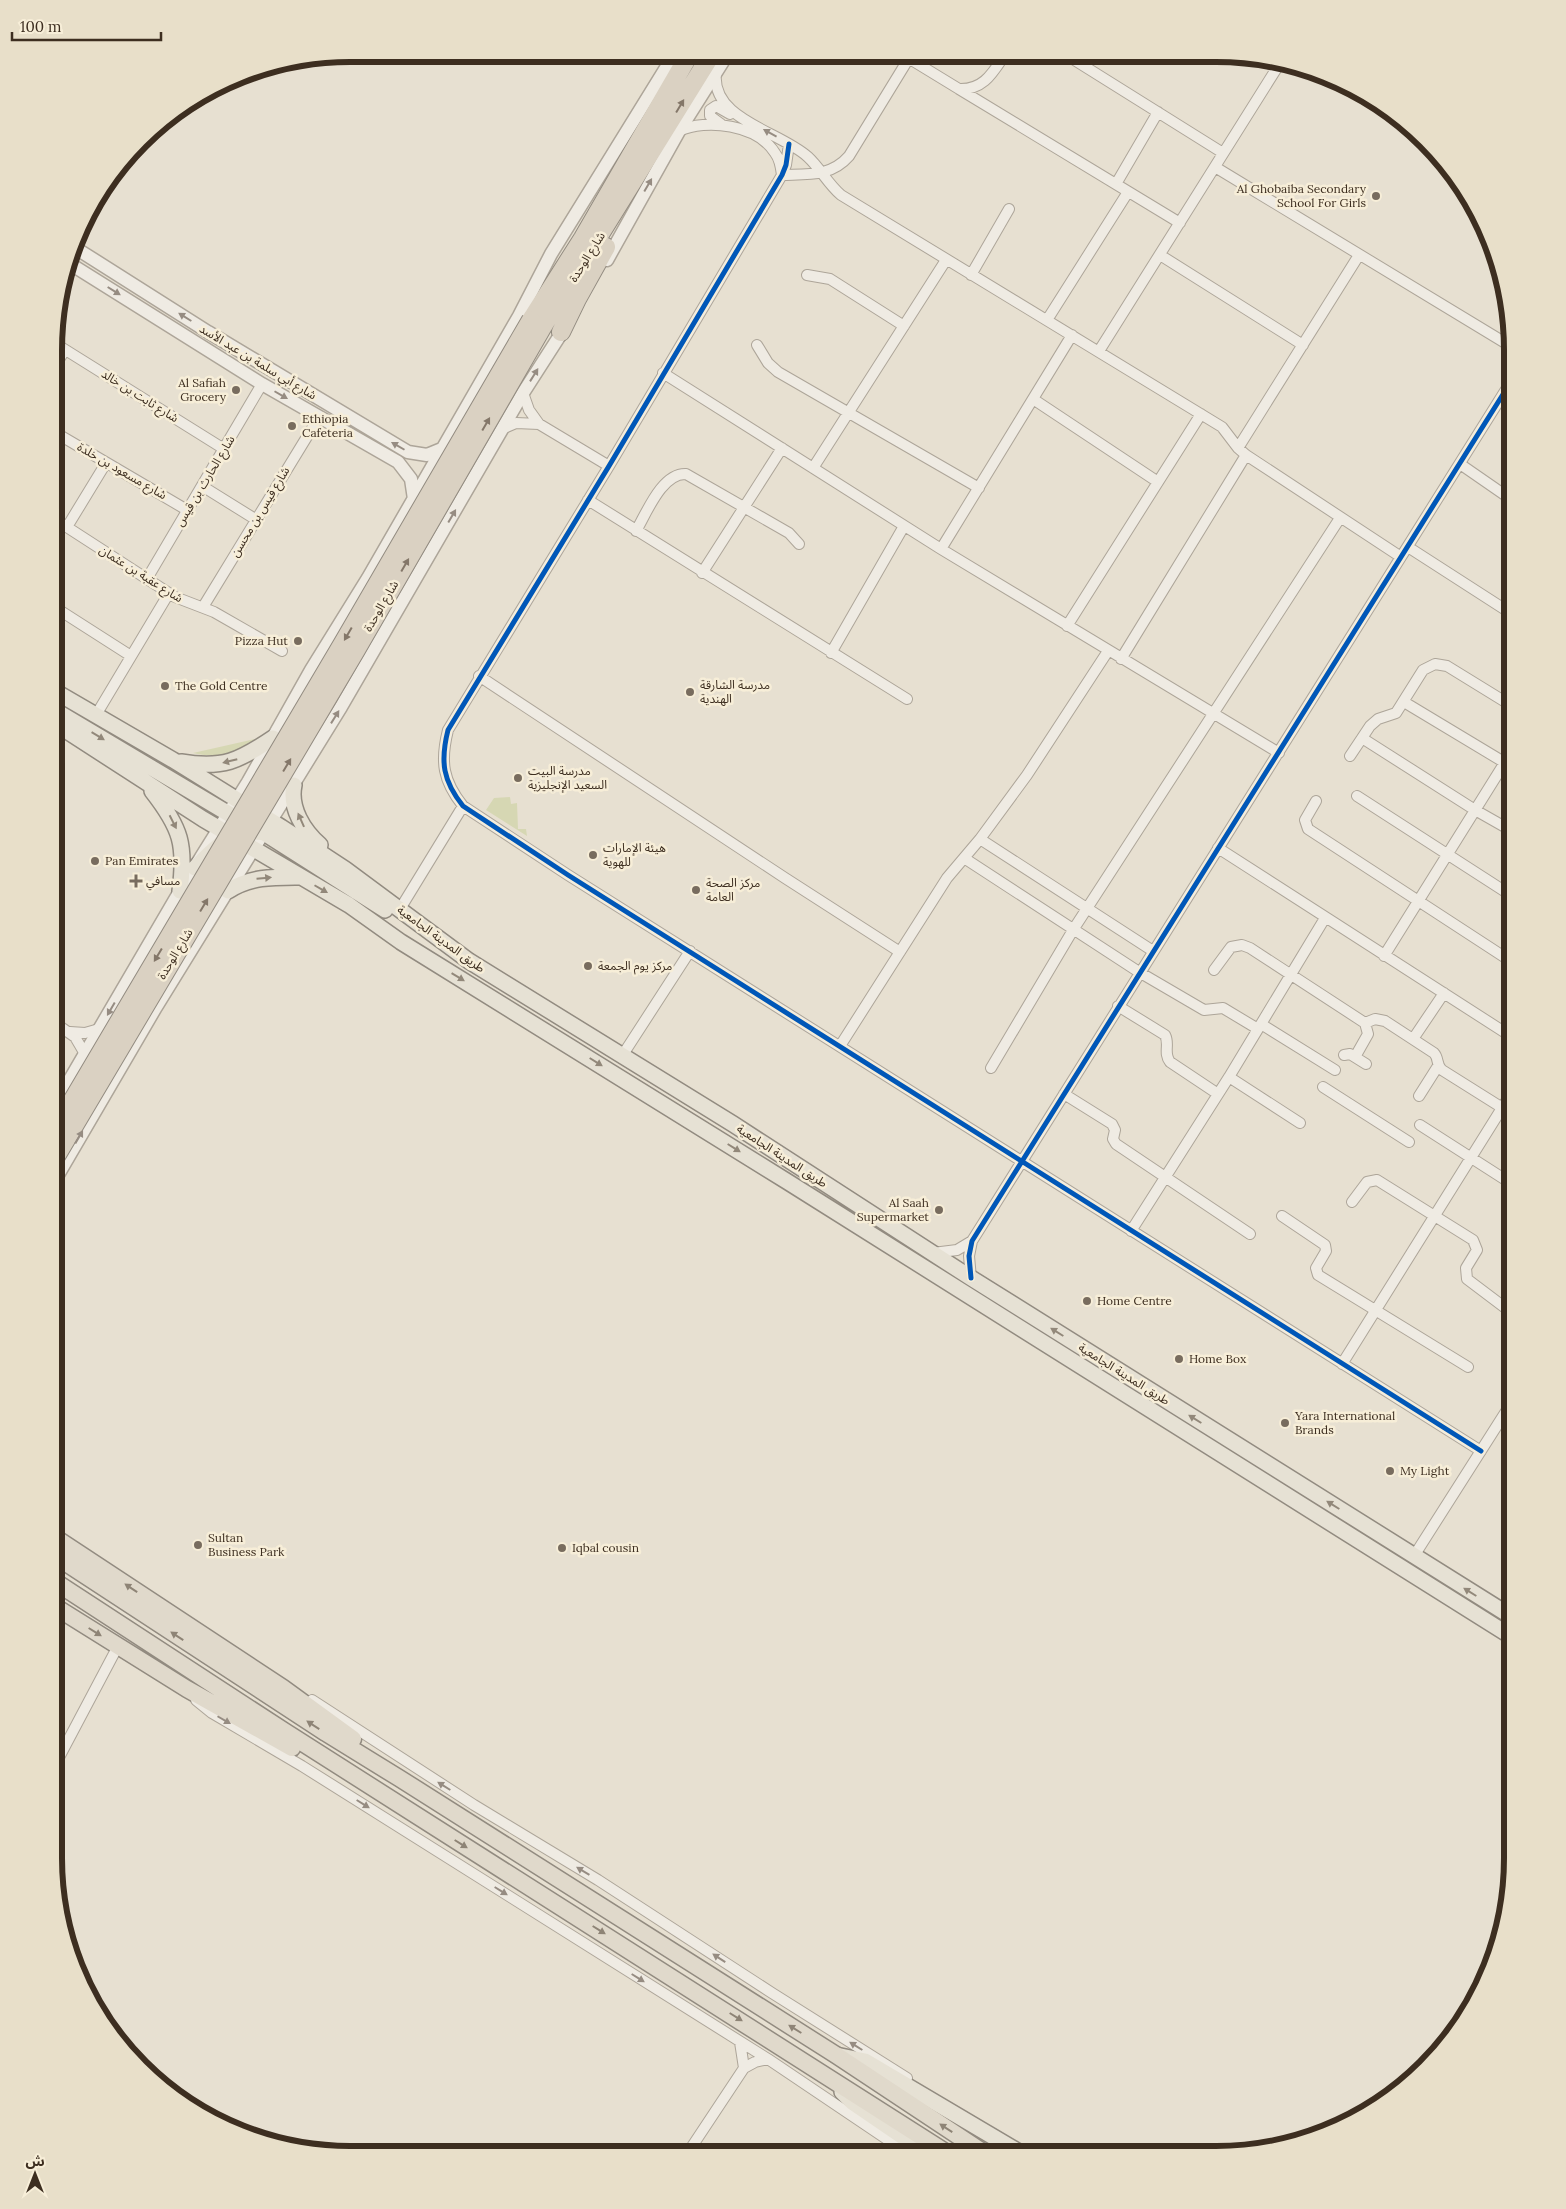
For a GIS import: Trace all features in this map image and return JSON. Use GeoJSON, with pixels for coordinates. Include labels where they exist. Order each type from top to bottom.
{"type":"FeatureCollection","features":[{"type":"Feature","properties":{"kind":"highway","name":"شارع الوحدة"},"geometry":{"type":"LineString","coordinates":[[62,1118],[344,643],[531,321],[583,238],[685,62]]}},
{"type":"Feature","properties":{"kind":"highway","name":"شارع الوحدة"},"geometry":{"type":"LineString","coordinates":[[62,1146],[356,650],[531,321],[644,165],[714,63]]}},
{"type":"Feature","properties":{"kind":"highway"},"geometry":{"type":"LineString","coordinates":[[561,332],[616,229],[644,165]]}},
{"type":"Feature","properties":{"kind":"highway"},"geometry":{"type":"LineString","coordinates":[[62,1542],[312,1708],[368,1750],[399,1778]]}},
{"type":"Feature","properties":{"kind":"highway"},"geometry":{"type":"LineString","coordinates":[[62,1560],[326,1733],[836,2055],[973,2146]]}},
{"type":"Feature","properties":{"kind":"highway"},"geometry":{"type":"LineString","coordinates":[[62,1586],[331,1761],[938,2146]]}},
{"type":"Feature","properties":{"kind":"highway"},"geometry":{"type":"LineString","coordinates":[[62,1611],[187,1689],[297,1751],[314,1758],[331,1761]]}},
{"type":"Feature","properties":{"kind":"main road","name":"طريق المدينة الجامعية"},"geometry":{"type":"LineString","coordinates":[[62,695],[174,760],[238,800],[268,827],[345,868],[469,961],[1414,1556],[1504,1610]]}},
{"type":"Feature","properties":{"kind":"main road"},"geometry":{"type":"LineString","coordinates":[[62,715],[229,814],[268,827],[386,911],[421,925]]}},
{"type":"Feature","properties":{"kind":"main road","name":"طريق المدينة الجامعية"},"geometry":{"type":"LineString","coordinates":[[62,728],[226,832],[349,905],[401,942],[772,1172],[1504,1632]]}},
{"type":"Feature","properties":{"kind":"main road"},"geometry":{"type":"LineString","coordinates":[[174,760],[204,764],[235,761],[273,738]]}},
{"type":"Feature","properties":{"kind":"main road"},"geometry":{"type":"LineString","coordinates":[[145,782],[168,811],[178,832],[183,864],[180,891]]}},
{"type":"Feature","properties":{"kind":"main road"},"geometry":{"type":"LineString","coordinates":[[294,784],[294,801],[304,828],[345,868]]}},
{"type":"Feature","properties":{"kind":"main road"},"geometry":{"type":"LineString","coordinates":[[195,868],[226,832],[247,832],[268,827]]}},
{"type":"Feature","properties":{"kind":"main road"},"geometry":{"type":"LineString","coordinates":[[228,891],[242,882],[251,880],[302,877]]}},
{"type":"Feature","properties":{"kind":"main road"},"geometry":{"type":"LineString","coordinates":[[836,2055],[865,2061],[1009,2146]]}},
{"type":"Feature","properties":{"kind":"main road"},"geometry":{"type":"LineString","coordinates":[[833,2079],[838,2088],[852,2102],[916,2146]]}},
{"type":"Feature","properties":{"kind":"street"},"geometry":{"type":"LineString","coordinates":[[226,832],[229,814],[310,670],[368,578],[444,448],[531,321],[551,254],[670,62]]}},
{"type":"Feature","properties":{"kind":"street"},"geometry":{"type":"LineString","coordinates":[[782,175],[821,174],[837,168],[849,156],[903,62]]}},
{"type":"Feature","properties":{"kind":"street"},"geometry":{"type":"LineString","coordinates":[[914,62],[1180,224]]}},
{"type":"Feature","properties":{"kind":"street"},"geometry":{"type":"LineString","coordinates":[[959,89],[974,88],[987,80],[1000,62]]}},
{"type":"Feature","properties":{"kind":"street"},"geometry":{"type":"LineString","coordinates":[[1078,62],[1223,154]]}},
{"type":"Feature","properties":{"kind":"street"},"geometry":{"type":"LineString","coordinates":[[714,63],[715,83],[718,93],[740,118]]}},
{"type":"Feature","properties":{"kind":"street"},"geometry":{"type":"LineString","coordinates":[[62,1168],[156,1007],[341,707],[523,393],[591,288],[679,131],[714,63]]}},
{"type":"Feature","properties":{"kind":"street"},"geometry":{"type":"LineString","coordinates":[[1100,351],[1276,69]]}},
{"type":"Feature","properties":{"kind":"street"},"geometry":{"type":"LineString","coordinates":[[782,175],[777,154],[767,143],[750,134],[715,121],[709,113],[713,107],[719,107],[789,144],[808,157],[841,195],[1201,414],[1226,431],[1246,456],[1401,557]]}},
{"type":"Feature","properties":{"kind":"street"},"geometry":{"type":"LineString","coordinates":[[1116,184],[1158,112]]}},
{"type":"Feature","properties":{"kind":"street"},"geometry":{"type":"LineString","coordinates":[[679,131],[688,127],[707,124],[728,127]]}},
{"type":"Feature","properties":{"kind":"street"},"geometry":{"type":"LineString","coordinates":[[789,144],[786,165],[782,175],[609,466],[479,676],[448,730],[443,762],[446,778],[453,793],[464,806],[568,875],[1481,1451]]}},
{"type":"Feature","properties":{"kind":"street"},"geometry":{"type":"LineString","coordinates":[[1215,166],[1504,343]]}},
{"type":"Feature","properties":{"kind":"street"},"geometry":{"type":"LineString","coordinates":[[1047,320],[1128,192]]}},
{"type":"Feature","properties":{"kind":"street"},"geometry":{"type":"LineString","coordinates":[[971,275],[1009,210]]}},
{"type":"Feature","properties":{"kind":"street","name":"شارع أبي سلمة بن عبد الأسد"},"geometry":{"type":"LineString","coordinates":[[80,252],[346,416],[408,452],[427,455],[444,448]]}},
{"type":"Feature","properties":{"kind":"street"},"geometry":{"type":"LineString","coordinates":[[1160,255],[1303,345]]}},
{"type":"Feature","properties":{"kind":"street"},"geometry":{"type":"LineString","coordinates":[[1238,448],[1360,255]]}},
{"type":"Feature","properties":{"kind":"street"},"geometry":{"type":"LineString","coordinates":[[813,468],[946,260]]}},
{"type":"Feature","properties":{"kind":"street","name":"شارع أبي سلمة بن عبد الأسد"},"geometry":{"type":"LineString","coordinates":[[75,267],[262,384],[398,462],[411,479],[414,499]]}},
{"type":"Feature","properties":{"kind":"street"},"geometry":{"type":"LineString","coordinates":[[807,275],[830,280],[904,326]]}},
{"type":"Feature","properties":{"kind":"street"},"geometry":{"type":"LineString","coordinates":[[941,549],[1072,335]]}},
{"type":"Feature","properties":{"kind":"street"},"geometry":{"type":"LineString","coordinates":[[757,345],[768,363],[778,372],[979,488]]}},
{"type":"Feature","properties":{"kind":"street","name":"شارع ثابت بن خالد"},"geometry":{"type":"LineString","coordinates":[[62,348],[224,449]]}},
{"type":"Feature","properties":{"kind":"street"},"geometry":{"type":"LineString","coordinates":[[663,373],[941,549],[1279,753]]}},
{"type":"Feature","properties":{"kind":"street","name":"شارع الحارث بن قيس"},"geometry":{"type":"LineString","coordinates":[[148,578],[262,384]]}},
{"type":"Feature","properties":{"kind":"street"},"geometry":{"type":"LineString","coordinates":[[523,393],[529,410],[539,424],[609,466]]}},
{"type":"Feature","properties":{"kind":"street"},"geometry":{"type":"LineString","coordinates":[[971,1278],[969,1256],[972,1241],[1504,393]]}},
{"type":"Feature","properties":{"kind":"street"},"geometry":{"type":"LineString","coordinates":[[1033,399],[1158,482]]}},
{"type":"Feature","properties":{"kind":"street"},"geometry":{"type":"LineString","coordinates":[[1067,626],[1201,414]]}},
{"type":"Feature","properties":{"kind":"street"},"geometry":{"type":"LineString","coordinates":[[319,417],[337,422],[343,420],[346,416]]}},
{"type":"Feature","properties":{"kind":"street","name":"شارع قيس بن محسن"},"geometry":{"type":"LineString","coordinates":[[202,607],[319,417]]}},
{"type":"Feature","properties":{"kind":"street"},"geometry":{"type":"LineString","coordinates":[[502,429],[516,423],[539,424]]}},
{"type":"Feature","properties":{"kind":"street","name":"شارع مسعود بن خلدة"},"geometry":{"type":"LineString","coordinates":[[62,436],[187,510]]}},
{"type":"Feature","properties":{"kind":"street"},"geometry":{"type":"LineString","coordinates":[[702,573],[782,448]]}},
{"type":"Feature","properties":{"kind":"street"},"geometry":{"type":"LineString","coordinates":[[1121,659],[1246,456]]}},
{"type":"Feature","properties":{"kind":"street"},"geometry":{"type":"LineString","coordinates":[[67,527],[106,462]]}},
{"type":"Feature","properties":{"kind":"street"},"geometry":{"type":"LineString","coordinates":[[1460,464],[1504,494]]}},
{"type":"Feature","properties":{"kind":"street"},"geometry":{"type":"LineString","coordinates":[[636,531],[664,483],[668,478],[680,474],[692,476],[745,506],[788,533],[800,544]]}},
{"type":"Feature","properties":{"kind":"street"},"geometry":{"type":"LineString","coordinates":[[202,486],[255,519]]}},
{"type":"Feature","properties":{"kind":"street"},"geometry":{"type":"LineString","coordinates":[[588,500],[907,700]]}},
{"type":"Feature","properties":{"kind":"street"},"geometry":{"type":"LineString","coordinates":[[991,1068],[1073,930],[1340,518]]}},
{"type":"Feature","properties":{"kind":"street","name":"شارع عقبة بن عثمان"},"geometry":{"type":"LineString","coordinates":[[62,524],[169,593],[189,604],[202,607],[282,650]]}},
{"type":"Feature","properties":{"kind":"street"},"geometry":{"type":"LineString","coordinates":[[832,653],[904,526]]}},
{"type":"Feature","properties":{"kind":"street"},"geometry":{"type":"LineString","coordinates":[[1408,547],[1504,609]]}},
{"type":"Feature","properties":{"kind":"street"},"geometry":{"type":"LineString","coordinates":[[96,715],[169,593]]}},
{"type":"Feature","properties":{"kind":"street"},"geometry":{"type":"LineString","coordinates":[[62,612],[131,656]]}},
{"type":"Feature","properties":{"kind":"street"},"geometry":{"type":"LineString","coordinates":[[840,1046],[947,878],[980,839],[1028,774],[1108,651]]}},
{"type":"Feature","properties":{"kind":"street"},"geometry":{"type":"LineString","coordinates":[[1350,756],[1374,722],[1396,713],[1423,670],[1435,664],[1441,664],[1504,701]]}},
{"type":"Feature","properties":{"kind":"street"},"geometry":{"type":"LineString","coordinates":[[479,676],[900,952]]}},
{"type":"Feature","properties":{"kind":"street"},"geometry":{"type":"LineString","coordinates":[[1404,702],[1504,763]]}},
{"type":"Feature","properties":{"kind":"street"},"geometry":{"type":"LineString","coordinates":[[1362,738],[1504,826]]}},
{"type":"Feature","properties":{"kind":"street"},"geometry":{"type":"LineString","coordinates":[[1384,956],[1475,810],[1504,770]]}},
{"type":"Feature","properties":{"kind":"street"},"geometry":{"type":"LineString","coordinates":[[1357,796],[1504,891]]}},
{"type":"Feature","properties":{"kind":"street"},"geometry":{"type":"LineString","coordinates":[[1316,801],[1305,820],[1308,829],[1504,957]]}},
{"type":"Feature","properties":{"kind":"street"},"geometry":{"type":"LineString","coordinates":[[400,909],[464,806]]}},
{"type":"Feature","properties":{"kind":"street"},"geometry":{"type":"LineString","coordinates":[[980,839],[1153,950]]}},
{"type":"Feature","properties":{"kind":"street"},"geometry":{"type":"LineString","coordinates":[[1218,848],[1504,1032]]}},
{"type":"Feature","properties":{"kind":"street"},"geometry":{"type":"LineString","coordinates":[[964,858],[1139,972],[1204,1010],[1223,1008],[1335,1070]]}},
{"type":"Feature","properties":{"kind":"street"},"geometry":{"type":"LineString","coordinates":[[62,1093],[195,868]]}},
{"type":"Feature","properties":{"kind":"street"},"geometry":{"type":"LineString","coordinates":[[1131,1231],[1230,1077],[1325,918]]}},
{"type":"Feature","properties":{"kind":"street"},"geometry":{"type":"LineString","coordinates":[[1214,970],[1226,951],[1231,947],[1242,945],[1250,948],[1365,1023],[1368,1034],[1355,1057]]}},
{"type":"Feature","properties":{"kind":"street"},"geometry":{"type":"LineString","coordinates":[[622,1056],[690,951]]}},
{"type":"Feature","properties":{"kind":"street"},"geometry":{"type":"LineString","coordinates":[[1413,1039],[1444,994]]}},
{"type":"Feature","properties":{"kind":"street"},"geometry":{"type":"LineString","coordinates":[[1118,1006],[1165,1035],[1168,1042],[1166,1055],[1170,1062],[1218,1094]]}},
{"type":"Feature","properties":{"kind":"street"},"geometry":{"type":"LineString","coordinates":[[1365,1023],[1380,1020],[1413,1039],[1435,1054],[1438,1066],[1502,1107]]}},
{"type":"Feature","properties":{"kind":"street"},"geometry":{"type":"LineString","coordinates":[[62,1027],[70,1032],[79,1042],[85,1054]]}},
{"type":"Feature","properties":{"kind":"street"},"geometry":{"type":"LineString","coordinates":[[70,1032],[85,1032],[99,1029]]}},
{"type":"Feature","properties":{"kind":"street"},"geometry":{"type":"LineString","coordinates":[[1344,1055],[1348,1053],[1366,1064]]}},
{"type":"Feature","properties":{"kind":"street"},"geometry":{"type":"LineString","coordinates":[[1419,1096],[1438,1066]]}},
{"type":"Feature","properties":{"kind":"street"},"geometry":{"type":"LineString","coordinates":[[1230,1077],[1300,1123]]}},
{"type":"Feature","properties":{"kind":"street"},"geometry":{"type":"LineString","coordinates":[[1323,1088],[1409,1142]]}},
{"type":"Feature","properties":{"kind":"street"},"geometry":{"type":"LineString","coordinates":[[1064,1094],[1112,1124],[1115,1130],[1113,1139],[1116,1144],[1250,1234]]}},
{"type":"Feature","properties":{"kind":"street"},"geometry":{"type":"LineString","coordinates":[[1342,1364],[1504,1104]]}},
{"type":"Feature","properties":{"kind":"street"},"geometry":{"type":"LineString","coordinates":[[1420,1124],[1504,1179]]}},
{"type":"Feature","properties":{"kind":"street"},"geometry":{"type":"LineString","coordinates":[[1352,1202],[1367,1182],[1374,1179],[1475,1243],[1477,1250],[1466,1268],[1467,1279],[1504,1308]]}},
{"type":"Feature","properties":{"kind":"street"},"geometry":{"type":"LineString","coordinates":[[1282,1216],[1325,1245],[1326,1251],[1316,1268],[1318,1275],[1468,1367]]}},
{"type":"Feature","properties":{"kind":"street"},"geometry":{"type":"LineString","coordinates":[[933,1253],[958,1250],[972,1241]]}},
{"type":"Feature","properties":{"kind":"street"},"geometry":{"type":"LineString","coordinates":[[1414,1556],[1504,1415]]}},
{"type":"Feature","properties":{"kind":"street"},"geometry":{"type":"LineString","coordinates":[[162,1609],[175,1611],[187,1617],[458,1794],[598,1880],[840,2036],[980,2121],[1011,2146]]}},
{"type":"Feature","properties":{"kind":"street"},"geometry":{"type":"LineString","coordinates":[[62,1752],[118,1646]]}},
{"type":"Feature","properties":{"kind":"street"},"geometry":{"type":"LineString","coordinates":[[187,1689],[212,1714],[302,1766],[768,2059],[897,2146]]}},
{"type":"Feature","properties":{"kind":"street"},"geometry":{"type":"LineString","coordinates":[[740,2042],[744,2068]]}},
{"type":"Feature","properties":{"kind":"street"},"geometry":{"type":"LineString","coordinates":[[691,2146],[744,2068],[768,2059]]}},
{"type":"Feature","properties":{"kind":"green space"},"geometry":{"type":"Polygon","coordinates":[[[255,739],[234,752],[226,754],[202,755],[193,753],[255,739]]]}},
{"type":"Feature","properties":{"kind":"green space"},"geometry":{"type":"Polygon","coordinates":[[[510,797],[511,804],[517,803],[518,829],[526,829],[527,836],[486,810],[494,798],[510,797]]]}},
{"type":"Feature","properties":{"kind":"cycle path"},"geometry":{"type":"LineString","coordinates":[[789,144],[786,165],[782,175],[609,466],[448,730],[444,762],[447,779],[451,788],[463,806],[568,875],[1481,1451]]}},
{"type":"Feature","properties":{"kind":"cycle path"},"geometry":{"type":"LineString","coordinates":[[971,1278],[969,1256],[972,1241],[1504,393]]}},
{"type":"Feature","properties":{"kind":"place","name":"Al Ghobaiba Secondary School For Girls"},"geometry":{"type":"Point","coordinates":[1376,196]}},
{"type":"Feature","properties":{"kind":"place","name":"Al Safiah Grocery"},"geometry":{"type":"Point","coordinates":[236,390]}},
{"type":"Feature","properties":{"kind":"place","name":"Ethiopia Cafeteria"},"geometry":{"type":"Point","coordinates":[292,426]}},
{"type":"Feature","properties":{"kind":"place","name":"Pizza Hut"},"geometry":{"type":"Point","coordinates":[298,641]}},
{"type":"Feature","properties":{"kind":"place","name":"The Gold Centre"},"geometry":{"type":"Point","coordinates":[165,686]}},
{"type":"Feature","properties":{"kind":"place","name":"مدرسة الشارقة الهندية"},"geometry":{"type":"Point","coordinates":[690,692]}},
{"type":"Feature","properties":{"kind":"place","name":"مدرسة البيت السعيد الإنجليزية"},"geometry":{"type":"Point","coordinates":[518,778]}},
{"type":"Feature","properties":{"kind":"place","name":"هيئة الإمارات للهوية"},"geometry":{"type":"Point","coordinates":[593,855]}},
{"type":"Feature","properties":{"kind":"place","name":"Pan Emirates"},"geometry":{"type":"Point","coordinates":[95,861]}},
{"type":"Feature","properties":{"kind":"place","name":"مسافي"},"geometry":{"type":"Point","coordinates":[136,881]}},
{"type":"Feature","properties":{"kind":"place","name":"مركز الصحة العامة"},"geometry":{"type":"Point","coordinates":[696,890]}},
{"type":"Feature","properties":{"kind":"place","name":"مركز يوم الجمعة"},"geometry":{"type":"Point","coordinates":[588,966]}},
{"type":"Feature","properties":{"kind":"place","name":"Al Saah Supermarket"},"geometry":{"type":"Point","coordinates":[939,1210]}},
{"type":"Feature","properties":{"kind":"place","name":"Home Centre"},"geometry":{"type":"Point","coordinates":[1087,1301]}},
{"type":"Feature","properties":{"kind":"place","name":"Home Box"},"geometry":{"type":"Point","coordinates":[1179,1359]}},
{"type":"Feature","properties":{"kind":"place","name":"Yara International Brands"},"geometry":{"type":"Point","coordinates":[1285,1423]}},
{"type":"Feature","properties":{"kind":"place","name":"My Light"},"geometry":{"type":"Point","coordinates":[1390,1471]}},
{"type":"Feature","properties":{"kind":"place","name":"Sultan Business Park"},"geometry":{"type":"Point","coordinates":[198,1545]}},
{"type":"Feature","properties":{"kind":"place","name":"Iqbal cousin"},"geometry":{"type":"Point","coordinates":[562,1548]}}]}
